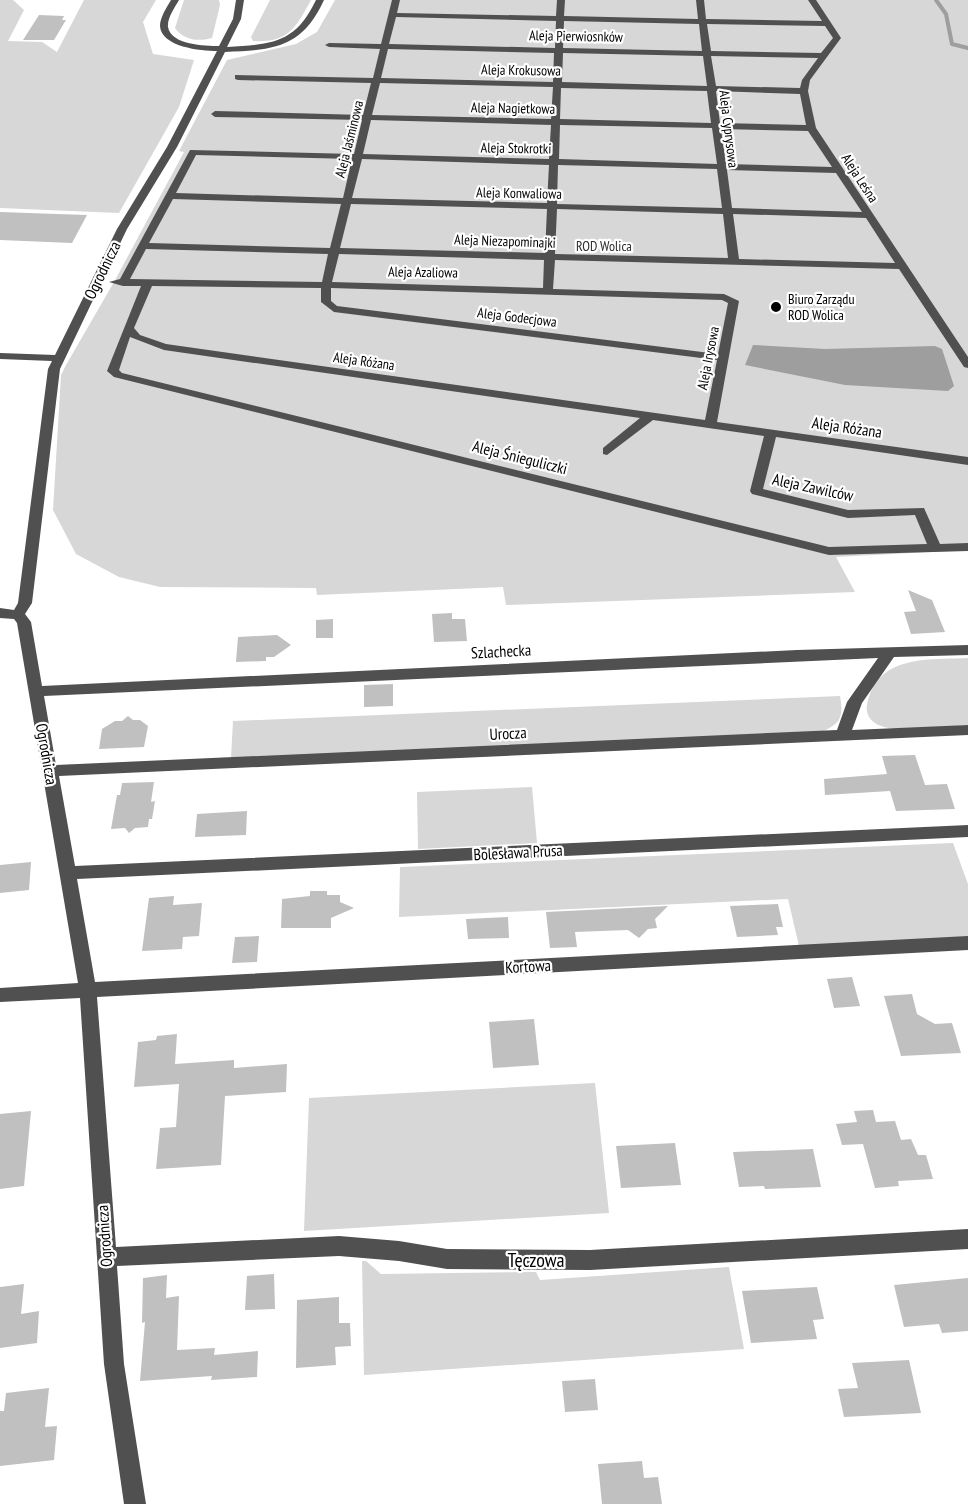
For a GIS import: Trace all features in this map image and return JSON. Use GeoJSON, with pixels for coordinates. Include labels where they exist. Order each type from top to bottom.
{"type":"FeatureCollection","features":[{"type":"Feature","properties":{"kind":"street"},"geometry":{"type":"LineString","coordinates":[[175,0],[164,24],[165,30],[173,39],[189,45],[222,48],[261,48],[292,38],[305,28],[320,0]]}},
{"type":"Feature","properties":{"kind":"street","name":"Ogrodnicza"},"geometry":{"type":"LineString","coordinates":[[135,1504],[114,1364],[88,989],[24,622],[9,614],[24,603],[54,369],[122,229],[172,147],[237,19],[240,0]]}},
{"type":"Feature","properties":{"kind":"street","name":"Aleja Jaśminowa"},"geometry":{"type":"LineString","coordinates":[[326,285],[369,118],[396,0]]}},
{"type":"Feature","properties":{"kind":"street"},"geometry":{"type":"LineString","coordinates":[[548,291],[561,0]]}},
{"type":"Feature","properties":{"kind":"street","name":"Aleja Cyprysowa"},"geometry":{"type":"LineString","coordinates":[[699,0],[734,262]]}},
{"type":"Feature","properties":{"kind":"street"},"geometry":{"type":"LineString","coordinates":[[804,91],[810,70],[837,38],[812,0]]}},
{"type":"Feature","properties":{"kind":"street"},"geometry":{"type":"LineString","coordinates":[[393,15],[827,24]]}},
{"type":"Feature","properties":{"kind":"street","name":"Aleja Pierwiosnków"},"geometry":{"type":"LineString","coordinates":[[329,45],[822,56]]}},
{"type":"Feature","properties":{"kind":"street","name":"Aleja Krokusowa"},"geometry":{"type":"LineString","coordinates":[[238,77],[804,91]]}},
{"type":"Feature","properties":{"kind":"street","name":"Aleja Leśna"},"geometry":{"type":"LineString","coordinates":[[804,91],[811,128],[968,365]]}},
{"type":"Feature","properties":{"kind":"street","name":"Aleja Nagietkowa"},"geometry":{"type":"LineString","coordinates":[[215,114],[811,128]]}},
{"type":"Feature","properties":{"kind":"street","name":"Aleja Stokrotki"},"geometry":{"type":"LineString","coordinates":[[169,196],[192,152],[839,170]]}},
{"type":"Feature","properties":{"kind":"street"},"geometry":{"type":"LineString","coordinates":[[142,246],[169,196]]}},
{"type":"Feature","properties":{"kind":"street","name":"Aleja Konwaliowa"},"geometry":{"type":"LineString","coordinates":[[169,196],[347,203],[869,215]]}},
{"type":"Feature","properties":{"kind":"street","name":"Aleja Niezapominajki"},"geometry":{"type":"LineString","coordinates":[[142,246],[903,266]]}},
{"type":"Feature","properties":{"kind":"street","name":"Aleja Azaliowa"},"geometry":{"type":"LineString","coordinates":[[142,246],[118,282],[326,285],[731,298]]}},
{"type":"Feature","properties":{"kind":"street"},"geometry":{"type":"LineString","coordinates":[[128,328],[148,282]]}},
{"type":"Feature","properties":{"kind":"street","name":"Aleja Godecjowa"},"geometry":{"type":"LineString","coordinates":[[326,285],[326,302],[334,309],[724,358]]}},
{"type":"Feature","properties":{"kind":"street","name":"Aleja Irysowa"},"geometry":{"type":"LineString","coordinates":[[710,424],[734,301],[731,298]]}},
{"type":"Feature","properties":{"kind":"street","name":"Aleja Różana"},"geometry":{"type":"LineString","coordinates":[[128,328],[136,336],[149,342],[192,352],[968,461]]}},
{"type":"Feature","properties":{"kind":"street","name":"Aleja Śnieguliczki"},"geometry":{"type":"LineString","coordinates":[[128,328],[113,370],[118,375],[829,551],[968,547]]}},
{"type":"Feature","properties":{"kind":"street"},"geometry":{"type":"LineString","coordinates":[[0,356],[59,358]]}},
{"type":"Feature","properties":{"kind":"street"},"geometry":{"type":"LineString","coordinates":[[607,451],[650,416]]}},
{"type":"Feature","properties":{"kind":"street","name":"Aleja Zawilców"},"geometry":{"type":"LineString","coordinates":[[771,433],[756,491],[848,514],[920,512],[935,548]]}},
{"type":"Feature","properties":{"kind":"street","name":"Szlachecka"},"geometry":{"type":"LineString","coordinates":[[35,692],[797,655],[968,650]]}},
{"type":"Feature","properties":{"kind":"street"},"geometry":{"type":"LineString","coordinates":[[844,735],[852,706],[889,654]]}},
{"type":"Feature","properties":{"kind":"street","name":"Urocza"},"geometry":{"type":"LineString","coordinates":[[50,771],[968,729]]}},
{"type":"Feature","properties":{"kind":"street","name":"Bolesława Prusa"},"geometry":{"type":"LineString","coordinates":[[69,873],[968,831]]}},
{"type":"Feature","properties":{"kind":"street","name":"Kortowa"},"geometry":{"type":"LineString","coordinates":[[0,995],[968,943]]}},
{"type":"Feature","properties":{"kind":"street","name":"Tęczowa"},"geometry":{"type":"LineString","coordinates":[[105,1257],[339,1246],[399,1251],[447,1259],[590,1260],[968,1239]]}},
{"type":"Feature","properties":{"kind":"green space"},"geometry":{"type":"Polygon","coordinates":[[[0,0],[13,0],[24,10],[8,41],[42,42],[57,52],[84,0],[156,0],[143,22],[153,54],[194,60],[179,107],[119,213],[0,208],[0,0]]]}},
{"type":"Feature","properties":{"kind":"green space"},"geometry":{"type":"Polygon","coordinates":[[[184,0],[219,0],[220,5],[212,38],[191,39],[182,35],[175,28],[184,0]]]}},
{"type":"Feature","properties":{"kind":"green space"},"geometry":{"type":"Polygon","coordinates":[[[270,0],[311,0],[295,26],[283,37],[275,40],[253,41],[251,37],[270,0]]]}},
{"type":"Feature","properties":{"kind":"green space","name":"ROD Wolica"},"geometry":{"type":"Polygon","coordinates":[[[335,0],[968,0],[968,550],[836,557],[855,592],[506,605],[503,587],[317,595],[316,588],[160,587],[119,577],[76,554],[53,510],[61,375],[184,152],[179,151],[227,60],[296,44],[317,32],[335,0]]]}},
{"type":"Feature","properties":{"kind":"green space"},"geometry":{"type":"Polygon","coordinates":[[[968,658],[968,725],[899,729],[881,726],[870,718],[867,705],[873,688],[881,676],[893,668],[921,660],[968,658]]]}},
{"type":"Feature","properties":{"kind":"green space"},"geometry":{"type":"Polygon","coordinates":[[[840,696],[839,720],[836,724],[818,733],[231,758],[233,721],[840,696]]]}},
{"type":"Feature","properties":{"kind":"green space"},"geometry":{"type":"Polygon","coordinates":[[[532,787],[537,843],[418,849],[417,792],[532,787]]]}},
{"type":"Feature","properties":{"kind":"green space"},"geometry":{"type":"Polygon","coordinates":[[[953,843],[968,884],[968,938],[799,946],[788,899],[399,917],[400,867],[953,843]]]}},
{"type":"Feature","properties":{"kind":"green space"},"geometry":{"type":"Polygon","coordinates":[[[595,1083],[609,1213],[304,1231],[309,1098],[595,1083]]]}},
{"type":"Feature","properties":{"kind":"green space"},"geometry":{"type":"Polygon","coordinates":[[[362,1261],[366,1261],[381,1274],[536,1272],[540,1280],[729,1267],[744,1349],[364,1375],[362,1261]]]}},
{"type":"Feature","properties":{"kind":"shaded area"},"geometry":{"type":"Polygon","coordinates":[[[753,345],[825,349],[935,346],[942,349],[954,386],[948,391],[845,385],[745,365],[753,345]]]}},
{"type":"Feature","properties":{"kind":"building"},"geometry":{"type":"Polygon","coordinates":[[[39,15],[64,16],[62,20],[66,20],[54,40],[23,40],[39,15]]]}},
{"type":"Feature","properties":{"kind":"building"},"geometry":{"type":"Polygon","coordinates":[[[0,212],[87,215],[72,243],[0,240],[0,212]]]}},
{"type":"Feature","properties":{"kind":"building"},"geometry":{"type":"Polygon","coordinates":[[[908,590],[932,600],[945,632],[911,634],[904,612],[916,611],[908,590]]]}},
{"type":"Feature","properties":{"kind":"building"},"geometry":{"type":"Polygon","coordinates":[[[452,613],[452,619],[465,619],[467,641],[434,642],[432,614],[452,613]]]}},
{"type":"Feature","properties":{"kind":"building"},"geometry":{"type":"Polygon","coordinates":[[[333,619],[333,638],[316,638],[316,620],[333,619]]]}},
{"type":"Feature","properties":{"kind":"building"},"geometry":{"type":"Polygon","coordinates":[[[277,635],[291,645],[274,657],[266,657],[266,661],[236,662],[238,637],[277,635]]]}},
{"type":"Feature","properties":{"kind":"building"},"geometry":{"type":"Polygon","coordinates":[[[393,684],[393,706],[364,707],[364,685],[393,684]]]}},
{"type":"Feature","properties":{"kind":"building"},"geometry":{"type":"Polygon","coordinates":[[[128,716],[148,726],[144,747],[99,749],[102,729],[128,716]]]}},
{"type":"Feature","properties":{"kind":"building"},"geometry":{"type":"Polygon","coordinates":[[[915,755],[925,785],[947,784],[955,809],[896,811],[890,791],[825,795],[824,779],[887,774],[882,756],[915,755]]]}},
{"type":"Feature","properties":{"kind":"building"},"geometry":{"type":"Polygon","coordinates":[[[154,782],[151,802],[155,801],[148,827],[135,828],[129,833],[125,828],[111,829],[117,795],[120,795],[122,783],[154,782]]]}},
{"type":"Feature","properties":{"kind":"building"},"geometry":{"type":"Polygon","coordinates":[[[247,811],[246,835],[195,837],[197,814],[247,811]]]}},
{"type":"Feature","properties":{"kind":"building"},"geometry":{"type":"Polygon","coordinates":[[[31,862],[29,890],[0,893],[0,865],[31,862]]]}},
{"type":"Feature","properties":{"kind":"building"},"geometry":{"type":"Polygon","coordinates":[[[310,891],[327,891],[327,895],[340,895],[340,902],[354,908],[331,918],[331,928],[281,928],[282,899],[310,896],[310,891]]]}},
{"type":"Feature","properties":{"kind":"building"},"geometry":{"type":"Polygon","coordinates":[[[174,896],[173,905],[202,903],[199,936],[183,937],[182,949],[142,951],[149,898],[174,896]]]}},
{"type":"Feature","properties":{"kind":"building"},"geometry":{"type":"Polygon","coordinates":[[[778,904],[783,927],[776,927],[778,935],[737,937],[730,906],[778,904]]]}},
{"type":"Feature","properties":{"kind":"building"},"geometry":{"type":"Polygon","coordinates":[[[668,906],[655,919],[657,928],[648,929],[639,938],[628,930],[575,932],[577,947],[550,948],[546,912],[668,906]]]}},
{"type":"Feature","properties":{"kind":"building"},"geometry":{"type":"Polygon","coordinates":[[[508,917],[509,938],[468,939],[466,919],[508,917]]]}},
{"type":"Feature","properties":{"kind":"building"},"geometry":{"type":"Polygon","coordinates":[[[259,936],[257,962],[232,963],[235,937],[259,936]]]}},
{"type":"Feature","properties":{"kind":"building"},"geometry":{"type":"Polygon","coordinates":[[[852,977],[860,1006],[834,1008],[827,979],[852,977]]]}},
{"type":"Feature","properties":{"kind":"building"},"geometry":{"type":"Polygon","coordinates":[[[912,994],[917,1014],[935,1024],[952,1023],[961,1053],[901,1056],[884,996],[912,994]]]}},
{"type":"Feature","properties":{"kind":"building"},"geometry":{"type":"Polygon","coordinates":[[[534,1019],[539,1065],[493,1068],[489,1022],[534,1019]]]}},
{"type":"Feature","properties":{"kind":"building"},"geometry":{"type":"Polygon","coordinates":[[[177,1034],[175,1064],[234,1060],[234,1068],[287,1064],[286,1092],[225,1096],[221,1165],[156,1169],[160,1128],[176,1127],[179,1084],[134,1087],[138,1042],[156,1040],[157,1036],[177,1034]]]}},
{"type":"Feature","properties":{"kind":"building"},"geometry":{"type":"Polygon","coordinates":[[[873,1110],[876,1122],[895,1121],[901,1140],[911,1139],[918,1155],[926,1155],[933,1179],[898,1181],[899,1186],[875,1188],[863,1144],[842,1145],[836,1124],[857,1122],[854,1111],[873,1110]]]}},
{"type":"Feature","properties":{"kind":"building"},"geometry":{"type":"Polygon","coordinates":[[[31,1111],[24,1186],[0,1189],[0,1114],[31,1111]]]}},
{"type":"Feature","properties":{"kind":"building"},"geometry":{"type":"Polygon","coordinates":[[[675,1143],[681,1185],[621,1188],[616,1146],[675,1143]]]}},
{"type":"Feature","properties":{"kind":"building"},"geometry":{"type":"Polygon","coordinates":[[[813,1149],[821,1187],[765,1189],[764,1186],[739,1187],[733,1152],[813,1149]]]}},
{"type":"Feature","properties":{"kind":"building"},"geometry":{"type":"Polygon","coordinates":[[[274,1274],[275,1309],[245,1310],[247,1276],[274,1274]]]}},
{"type":"Feature","properties":{"kind":"building"},"geometry":{"type":"Polygon","coordinates":[[[167,1275],[166,1298],[179,1296],[177,1350],[215,1348],[214,1355],[258,1351],[257,1377],[211,1380],[212,1376],[140,1381],[145,1322],[142,1323],[143,1278],[167,1275]]]}},
{"type":"Feature","properties":{"kind":"building"},"geometry":{"type":"Polygon","coordinates":[[[968,1278],[968,1331],[942,1333],[939,1324],[904,1327],[894,1285],[968,1278]]]}},
{"type":"Feature","properties":{"kind":"building"},"geometry":{"type":"Polygon","coordinates":[[[24,1284],[21,1314],[39,1311],[37,1343],[0,1348],[0,1287],[24,1284]]]}},
{"type":"Feature","properties":{"kind":"building"},"geometry":{"type":"Polygon","coordinates":[[[817,1287],[824,1319],[813,1320],[817,1339],[751,1343],[742,1291],[817,1287]]]}},
{"type":"Feature","properties":{"kind":"building"},"geometry":{"type":"Polygon","coordinates":[[[339,1297],[339,1323],[350,1323],[351,1346],[335,1347],[336,1365],[296,1368],[297,1300],[339,1297]]]}},
{"type":"Feature","properties":{"kind":"building"},"geometry":{"type":"Polygon","coordinates":[[[909,1360],[921,1413],[844,1417],[838,1389],[858,1388],[852,1363],[909,1360]]]}},
{"type":"Feature","properties":{"kind":"building"},"geometry":{"type":"Polygon","coordinates":[[[595,1379],[598,1410],[565,1412],[562,1381],[595,1379]]]}},
{"type":"Feature","properties":{"kind":"building"},"geometry":{"type":"Polygon","coordinates":[[[49,1388],[45,1427],[57,1426],[54,1460],[0,1466],[0,1411],[4,1411],[6,1393],[49,1388]]]}},
{"type":"Feature","properties":{"kind":"building"},"geometry":{"type":"Polygon","coordinates":[[[642,1461],[644,1478],[658,1477],[662,1504],[602,1504],[598,1464],[642,1461]]]}},
{"type":"Feature","properties":{"kind":"waterway"},"geometry":{"type":"LineString","coordinates":[[936,0],[946,14],[952,44],[968,48]]}},
{"type":"Feature","properties":{"kind":"place","name":"Biuro Zarządu ROD Wolica"},"geometry":{"type":"Point","coordinates":[776,307]}}]}
